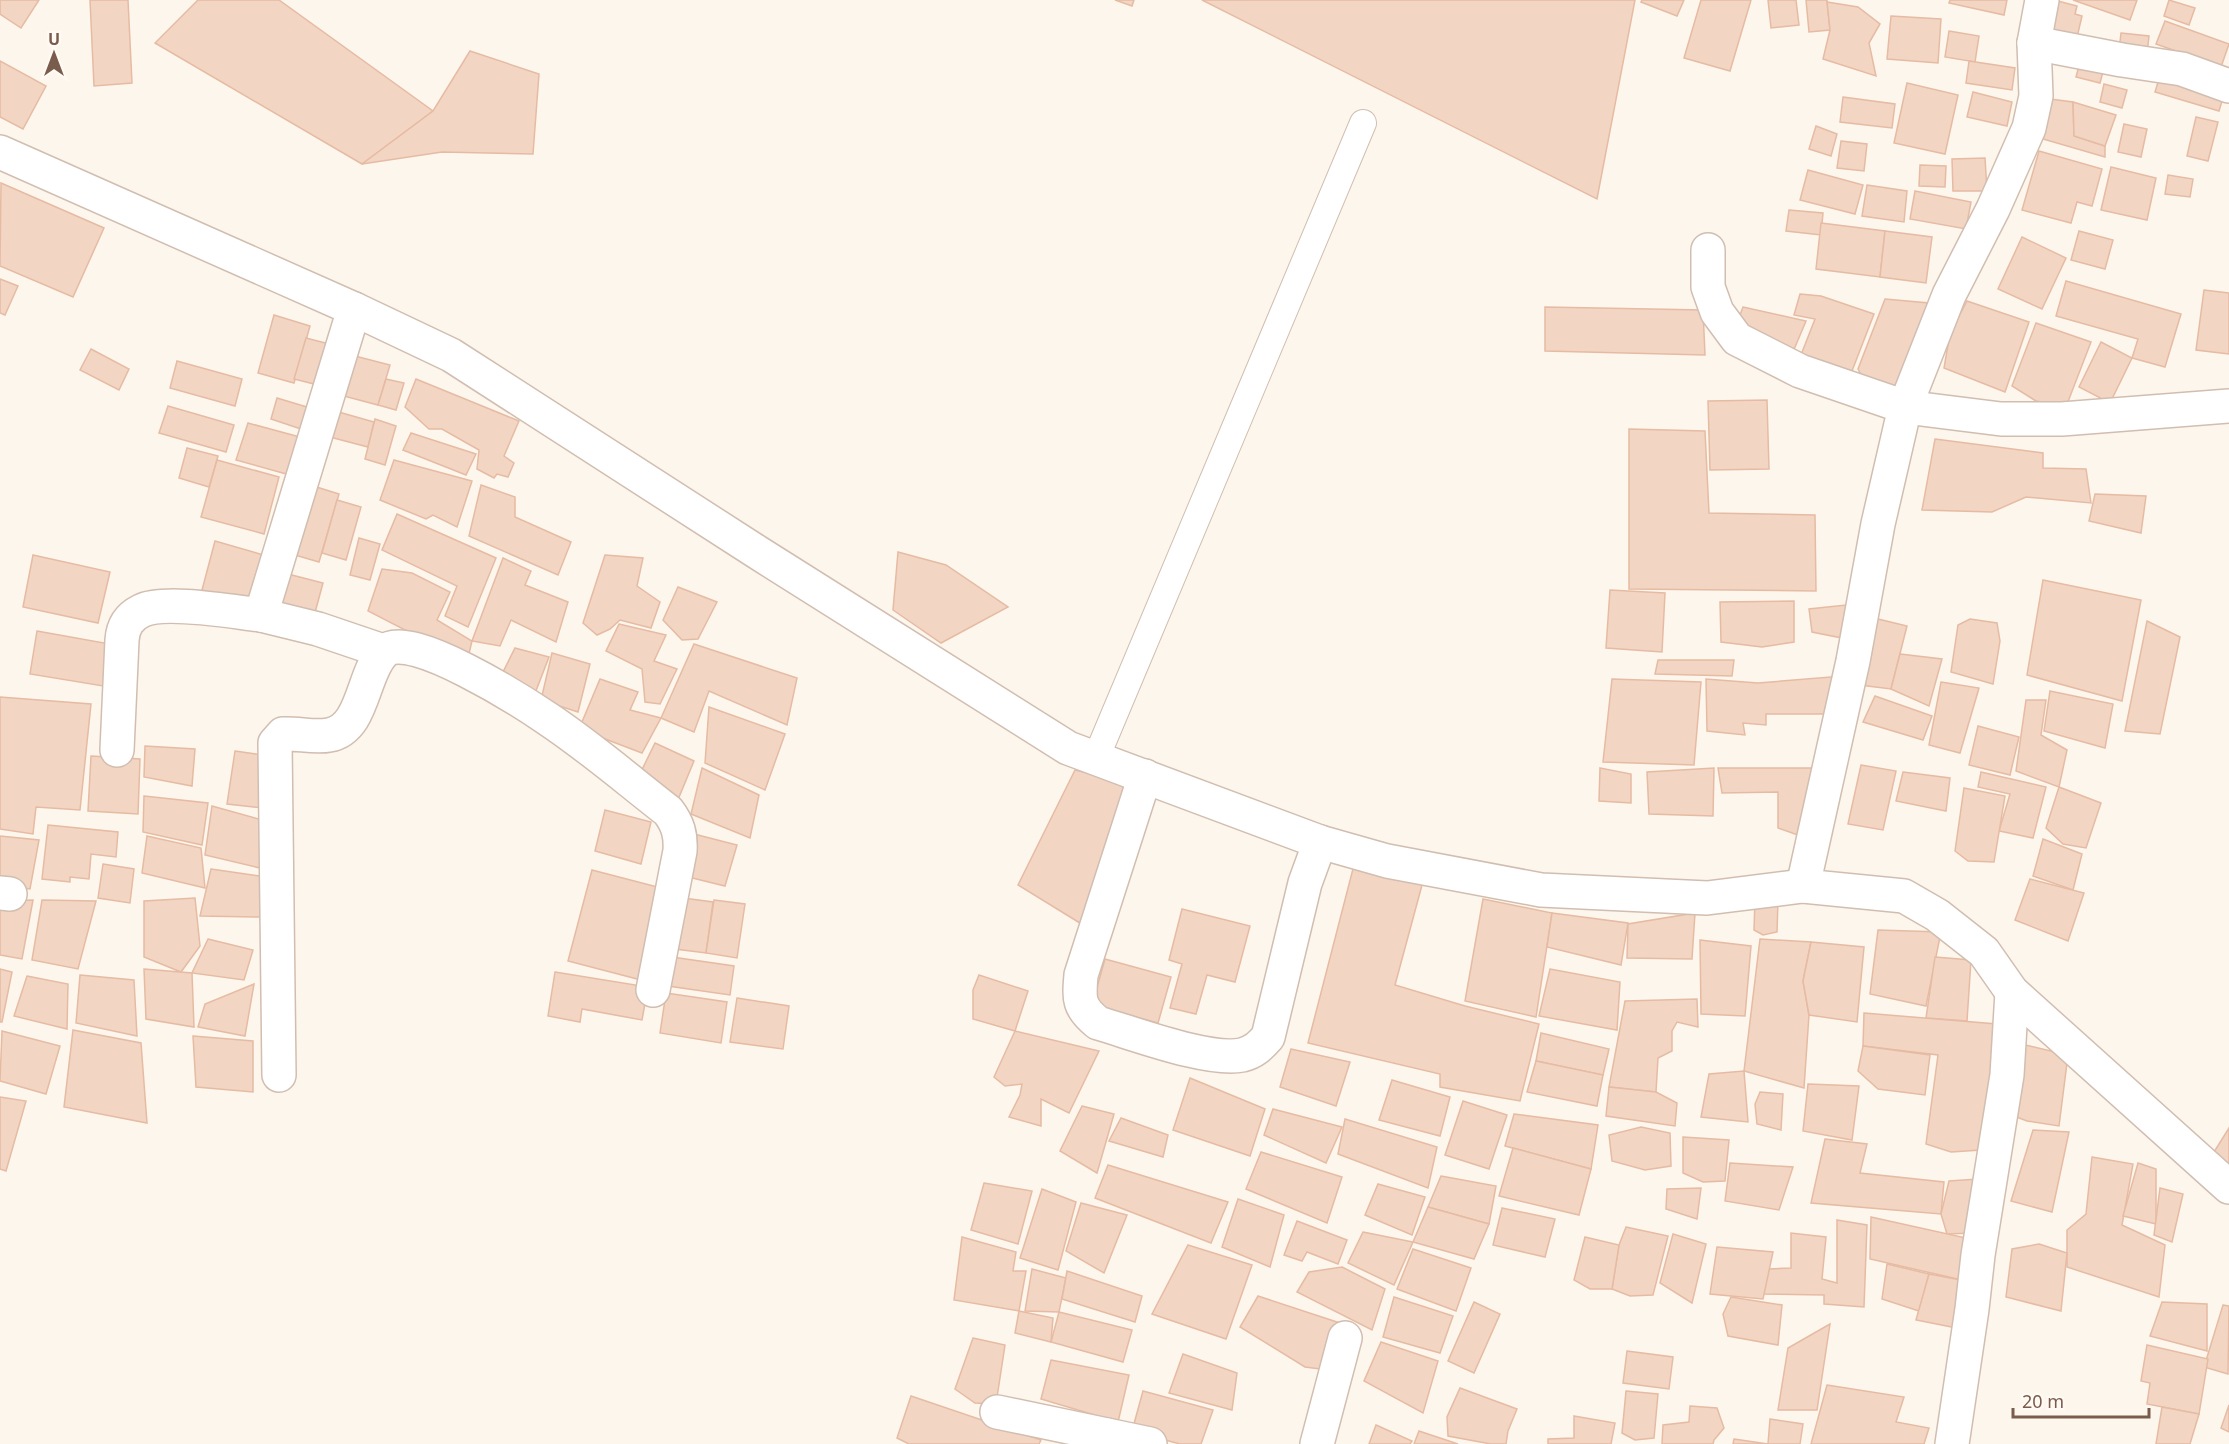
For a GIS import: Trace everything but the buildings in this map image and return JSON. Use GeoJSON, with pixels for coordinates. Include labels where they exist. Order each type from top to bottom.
{"type":"FeatureCollection","features":[{"type":"Feature","properties":{"kind":"street"},"geometry":{"type":"LineString","coordinates":[[1803,886],[1853,661],[1878,524],[1905,407],[1949,295],[1994,209],[2029,128],[2036,96],[2034,43],[2042,0]]}},
{"type":"Feature","properties":{"kind":"street"},"geometry":{"type":"LineString","coordinates":[[2034,43],[2182,69],[2229,86]]}},
{"type":"Feature","properties":{"kind":"street"},"geometry":{"type":"LineString","coordinates":[[0,152],[354,309],[451,355],[1068,748],[1320,842],[1387,861],[1541,890],[1707,898],[1803,886],[1904,896],[1937,915],[1984,952],[2012,992],[2229,1187]]}},
{"type":"Feature","properties":{"kind":"street"},"geometry":{"type":"LineString","coordinates":[[1708,250],[1708,287],[1717,312],[1737,339],[1800,371],[1905,407],[2001,419],[2062,419],[2229,406]]}},
{"type":"Feature","properties":{"kind":"street"},"geometry":{"type":"LineString","coordinates":[[261,615],[354,309]]}},
{"type":"Feature","properties":{"kind":"street"},"geometry":{"type":"LineString","coordinates":[[117,750],[122,640],[128,620],[143,610],[166,606],[261,615],[318,629],[383,651]]}},
{"type":"Feature","properties":{"kind":"street"},"geometry":{"type":"LineString","coordinates":[[279,1075],[275,744],[283,734],[321,736],[340,731],[348,724],[360,702],[383,651],[392,646],[417,648],[458,666],[548,718],[668,811],[676,821],[681,836],[680,851],[653,990]]}},
{"type":"Feature","properties":{"kind":"street"},"geometry":{"type":"LineString","coordinates":[[1145,776],[1081,975],[1079,996],[1084,1012],[1098,1023],[1209,1055],[1240,1055],[1257,1049],[1268,1037],[1305,883],[1320,842]]}},
{"type":"Feature","properties":{"kind":"street"},"geometry":{"type":"LineString","coordinates":[[1952,1444],[1978,1255],[2007,1075],[2012,992]]}},
{"type":"Feature","properties":{"kind":"street"},"geometry":{"type":"LineString","coordinates":[[1317,1444],[1345,1338]]}},
{"type":"Feature","properties":{"kind":"street"},"geometry":{"type":"LineString","coordinates":[[997,1412],[1106,1440],[1150,1444]]}},
{"type":"Feature","properties":{"kind":"lane"},"geometry":{"type":"LineString","coordinates":[[1096,758],[1363,123]]}}]}
